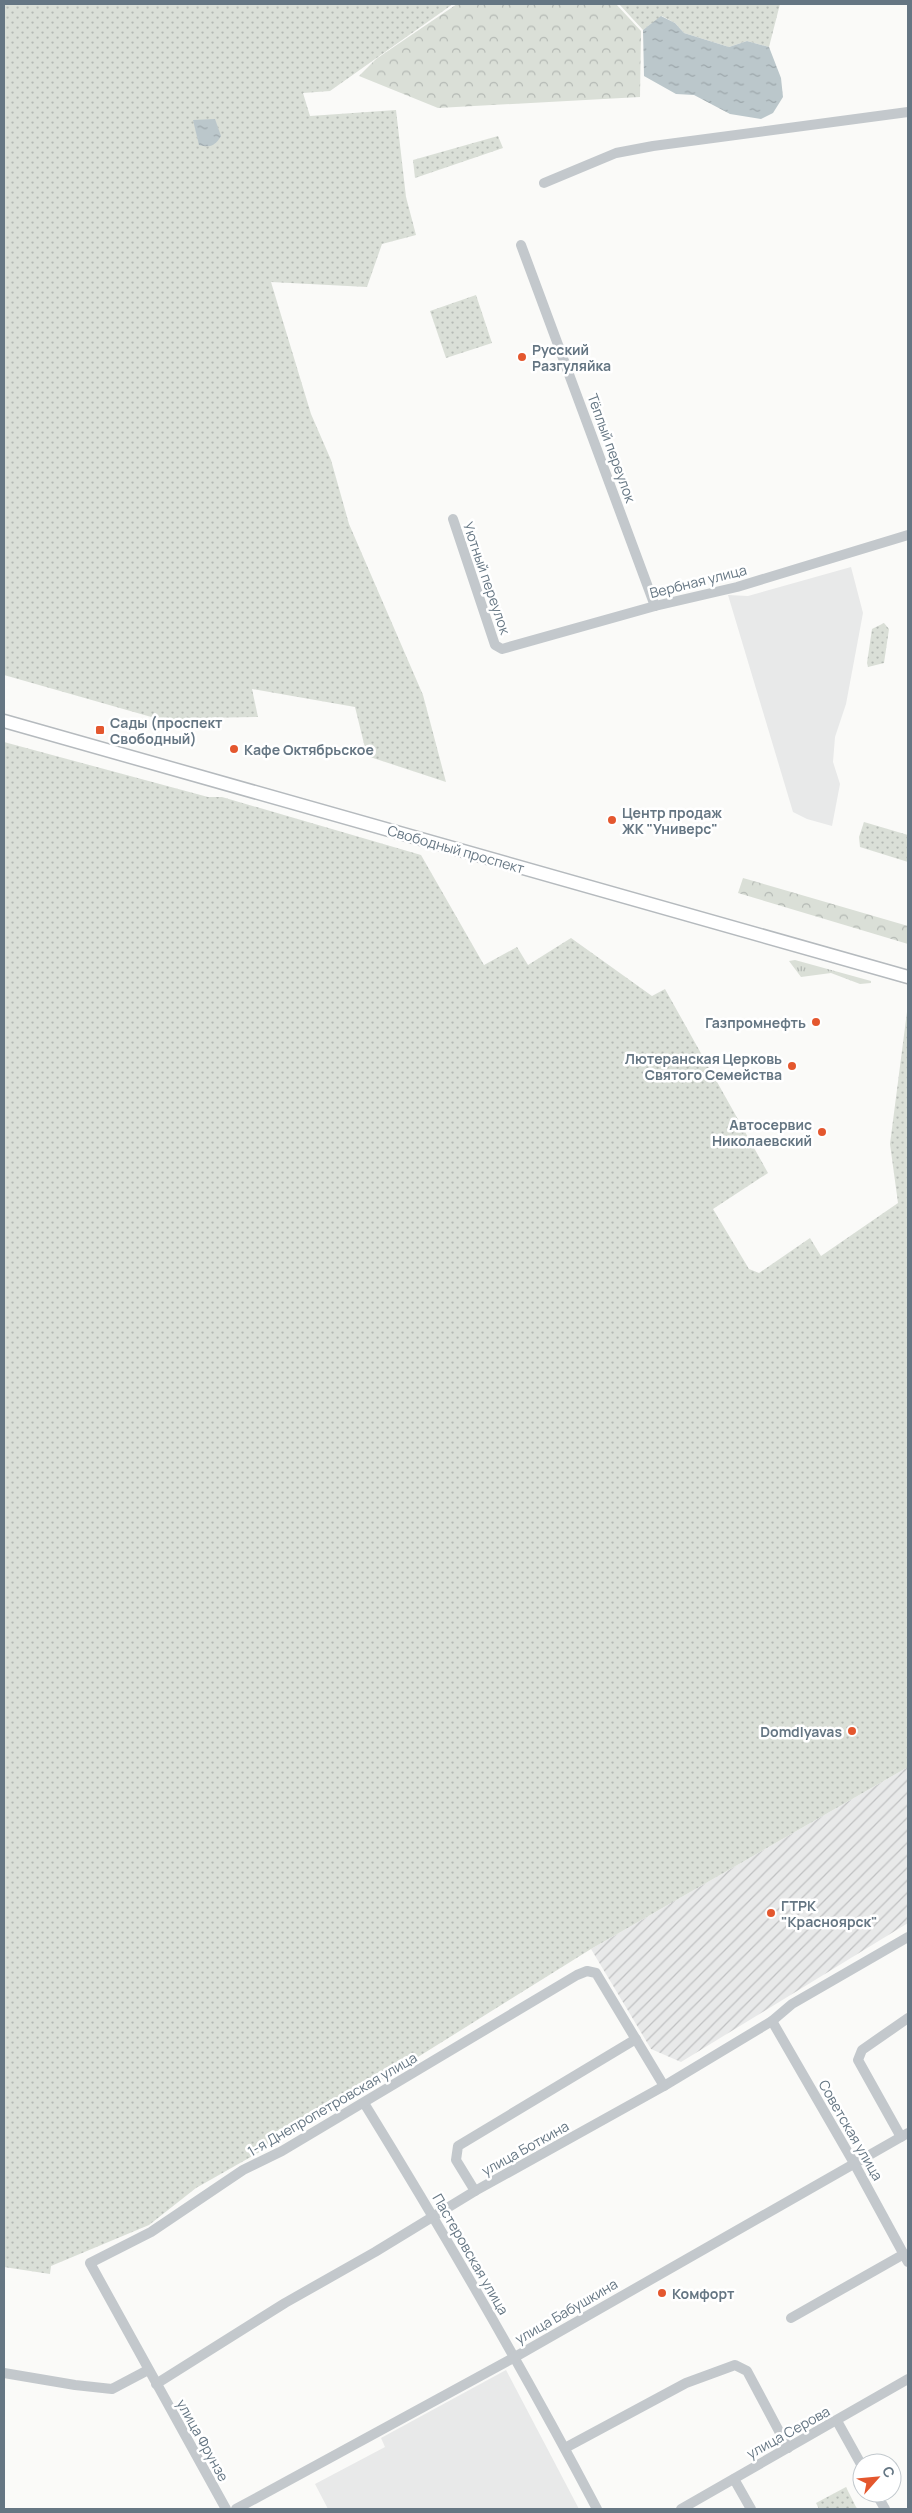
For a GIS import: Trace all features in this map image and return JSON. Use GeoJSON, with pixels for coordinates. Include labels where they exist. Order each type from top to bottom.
{"type":"FeatureCollection","features":[{"type":"Feature","properties":{"kind":"main road","name":"Свободный проспект"},"geometry":{"type":"LineString","coordinates":[[4,721],[908,977]]}},
{"type":"Feature","properties":{"kind":"street"},"geometry":{"type":"LineString","coordinates":[[544,183],[616,154],[653,146],[908,112]]}},
{"type":"Feature","properties":{"kind":"street","name":"Тёплый переулок"},"geometry":{"type":"LineString","coordinates":[[521,245],[655,606]]}},
{"type":"Feature","properties":{"kind":"street","name":"Уютный переулок"},"geometry":{"type":"LineString","coordinates":[[452,519],[495,644]]}},
{"type":"Feature","properties":{"kind":"street","name":"Вербная улица"},"geometry":{"type":"LineString","coordinates":[[495,644],[502,649],[655,606],[737,586],[908,535]]}},
{"type":"Feature","properties":{"kind":"street","name":"улица Боткина"},"geometry":{"type":"LineString","coordinates":[[156,2384],[285,2303],[435,2217],[475,2191],[664,2086],[772,2021],[792,2004],[908,1937]]}},
{"type":"Feature","properties":{"kind":"street","name":"1-я Днепропетровская улица"},"geometry":{"type":"LineString","coordinates":[[156,2384],[90,2263],[151,2232],[243,2170],[282,2151],[578,1974],[587,1971],[596,1973],[664,2086]]}},
{"type":"Feature","properties":{"kind":"street"},"geometry":{"type":"LineString","coordinates":[[905,2135],[858,2060],[862,2050],[908,2018]]}},
{"type":"Feature","properties":{"kind":"street","name":"Советская улица"},"geometry":{"type":"LineString","coordinates":[[772,2021],[906,2258],[791,2318]]}},
{"type":"Feature","properties":{"kind":"street"},"geometry":{"type":"LineString","coordinates":[[475,2191],[456,2160],[458,2146],[636,2039]]}},
{"type":"Feature","properties":{"kind":"street","name":"Пастеровская улица"},"geometry":{"type":"LineString","coordinates":[[364,2103],[435,2217],[515,2357],[596,2509]]}},
{"type":"Feature","properties":{"kind":"street","name":"улица Бабушкина"},"geometry":{"type":"LineString","coordinates":[[236,2509],[515,2357],[905,2135]]}},
{"type":"Feature","properties":{"kind":"street"},"geometry":{"type":"LineString","coordinates":[[564,2448],[686,2383],[735,2365],[748,2371],[788,2448]]}},
{"type":"Feature","properties":{"kind":"street"},"geometry":{"type":"LineString","coordinates":[[4,2373],[112,2389],[148,2370]]}},
{"type":"Feature","properties":{"kind":"street","name":"улица Серова"},"geometry":{"type":"LineString","coordinates":[[681,2509],[908,2379]]}},
{"type":"Feature","properties":{"kind":"street","name":"улица Фрунзе"},"geometry":{"type":"LineString","coordinates":[[156,2384],[226,2509]]}},
{"type":"Feature","properties":{"kind":"street"},"geometry":{"type":"LineString","coordinates":[[837,2420],[855,2453]]}},
{"type":"Feature","properties":{"kind":"street"},"geometry":{"type":"LineString","coordinates":[[734,2479],[750,2509]]}},
{"type":"Feature","properties":{"kind":"shaded area"},"geometry":{"type":"Polygon","coordinates":[[[851,567],[863,613],[846,704],[835,737],[833,762],[840,784],[832,826],[807,819],[793,812],[728,595],[748,596],[851,567]]]}},
{"type":"Feature","properties":{"kind":"shaded area"},"geometry":{"type":"Polygon","coordinates":[[[908,1767],[908,1923],[681,2062],[651,2049],[591,1949],[908,1767]]]}},
{"type":"Feature","properties":{"kind":"shaded area"},"geometry":{"type":"Polygon","coordinates":[[[506,2370],[579,2509],[328,2509],[315,2484],[385,2447],[381,2438],[506,2370]]]}},
{"type":"Feature","properties":{"kind":"green space"},"geometry":{"type":"Polygon","coordinates":[[[4,4],[453,4],[330,91],[303,93],[310,116],[396,110],[406,197],[416,235],[382,244],[367,287],[271,282],[311,414],[331,460],[349,524],[423,695],[446,782],[367,756],[355,707],[252,689],[258,717],[198,718],[197,730],[4,675],[4,4]]]}},
{"type":"Feature","properties":{"kind":"green space"},"geometry":{"type":"Polygon","coordinates":[[[457,4],[616,4],[641,31],[640,97],[438,108],[359,76],[376,59],[457,4]]]}},
{"type":"Feature","properties":{"kind":"green space"},"geometry":{"type":"Polygon","coordinates":[[[619,4],[780,4],[769,47],[747,41],[729,47],[684,33],[675,23],[662,16],[643,30],[619,4]]]}},
{"type":"Feature","properties":{"kind":"green space"},"geometry":{"type":"Polygon","coordinates":[[[498,136],[503,148],[415,178],[413,160],[498,136]]]}},
{"type":"Feature","properties":{"kind":"green space"},"geometry":{"type":"Polygon","coordinates":[[[476,295],[492,343],[446,358],[430,311],[476,295]]]}},
{"type":"Feature","properties":{"kind":"green space"},"geometry":{"type":"Polygon","coordinates":[[[884,623],[889,629],[884,663],[868,667],[872,629],[884,623]]]}},
{"type":"Feature","properties":{"kind":"green space"},"geometry":{"type":"Polygon","coordinates":[[[4,742],[208,797],[222,797],[421,855],[484,965],[517,947],[528,965],[571,938],[652,996],[665,989],[768,1173],[713,1209],[749,1269],[759,1273],[810,1238],[821,1256],[898,1203],[890,1144],[908,1004],[908,1767],[591,1949],[325,2115],[196,2188],[149,2225],[51,2266],[50,2274],[4,2267],[4,742]]]}},
{"type":"Feature","properties":{"kind":"green space"},"geometry":{"type":"Polygon","coordinates":[[[864,822],[908,835],[908,862],[860,847],[859,837],[864,822]]]}},
{"type":"Feature","properties":{"kind":"green space"},"geometry":{"type":"Polygon","coordinates":[[[743,878],[908,926],[908,944],[738,893],[743,878]]]}},
{"type":"Feature","properties":{"kind":"green space"},"geometry":{"type":"Polygon","coordinates":[[[795,960],[871,981],[871,983],[860,984],[831,973],[801,977],[789,961],[795,960]]]}},
{"type":"Feature","properties":{"kind":"green space"},"geometry":{"type":"Polygon","coordinates":[[[846,2487],[852,2503],[854,2503],[857,2509],[819,2509],[816,2503],[846,2487]]]}},
{"type":"Feature","properties":{"kind":"water"},"geometry":{"type":"Polygon","coordinates":[[[661,16],[675,23],[684,33],[729,47],[747,41],[769,47],[781,78],[783,97],[773,113],[761,119],[730,114],[694,95],[676,94],[644,76],[643,30],[661,16]]]}},
{"type":"Feature","properties":{"kind":"water"},"geometry":{"type":"Polygon","coordinates":[[[215,119],[221,136],[212,145],[199,145],[193,120],[215,119]]]}},
{"type":"Feature","properties":{"kind":"place","name":"Русский Разгуляйка"},"geometry":{"type":"Point","coordinates":[522,357]}},
{"type":"Feature","properties":{"kind":"place","name":"Сады (проспект Свободный)"},"geometry":{"type":"Point","coordinates":[100,730]}},
{"type":"Feature","properties":{"kind":"place","name":"Кафе Октябрьское"},"geometry":{"type":"Point","coordinates":[234,749]}},
{"type":"Feature","properties":{"kind":"place","name":"Центр продаж ЖК \"Универс\""},"geometry":{"type":"Point","coordinates":[612,820]}},
{"type":"Feature","properties":{"kind":"place","name":"Газпромнефть"},"geometry":{"type":"Point","coordinates":[816,1022]}},
{"type":"Feature","properties":{"kind":"place","name":"Лютеранская Церковь Святого Семейства"},"geometry":{"type":"Point","coordinates":[792,1066]}},
{"type":"Feature","properties":{"kind":"place","name":"Автосервис Николаевский"},"geometry":{"type":"Point","coordinates":[822,1132]}},
{"type":"Feature","properties":{"kind":"place","name":"Domdlyavas"},"geometry":{"type":"Point","coordinates":[852,1731]}},
{"type":"Feature","properties":{"kind":"place","name":"ГТРК \"Красноярск\""},"geometry":{"type":"Point","coordinates":[771,1913]}},
{"type":"Feature","properties":{"kind":"place","name":"Комфорт"},"geometry":{"type":"Point","coordinates":[662,2293]}}]}
